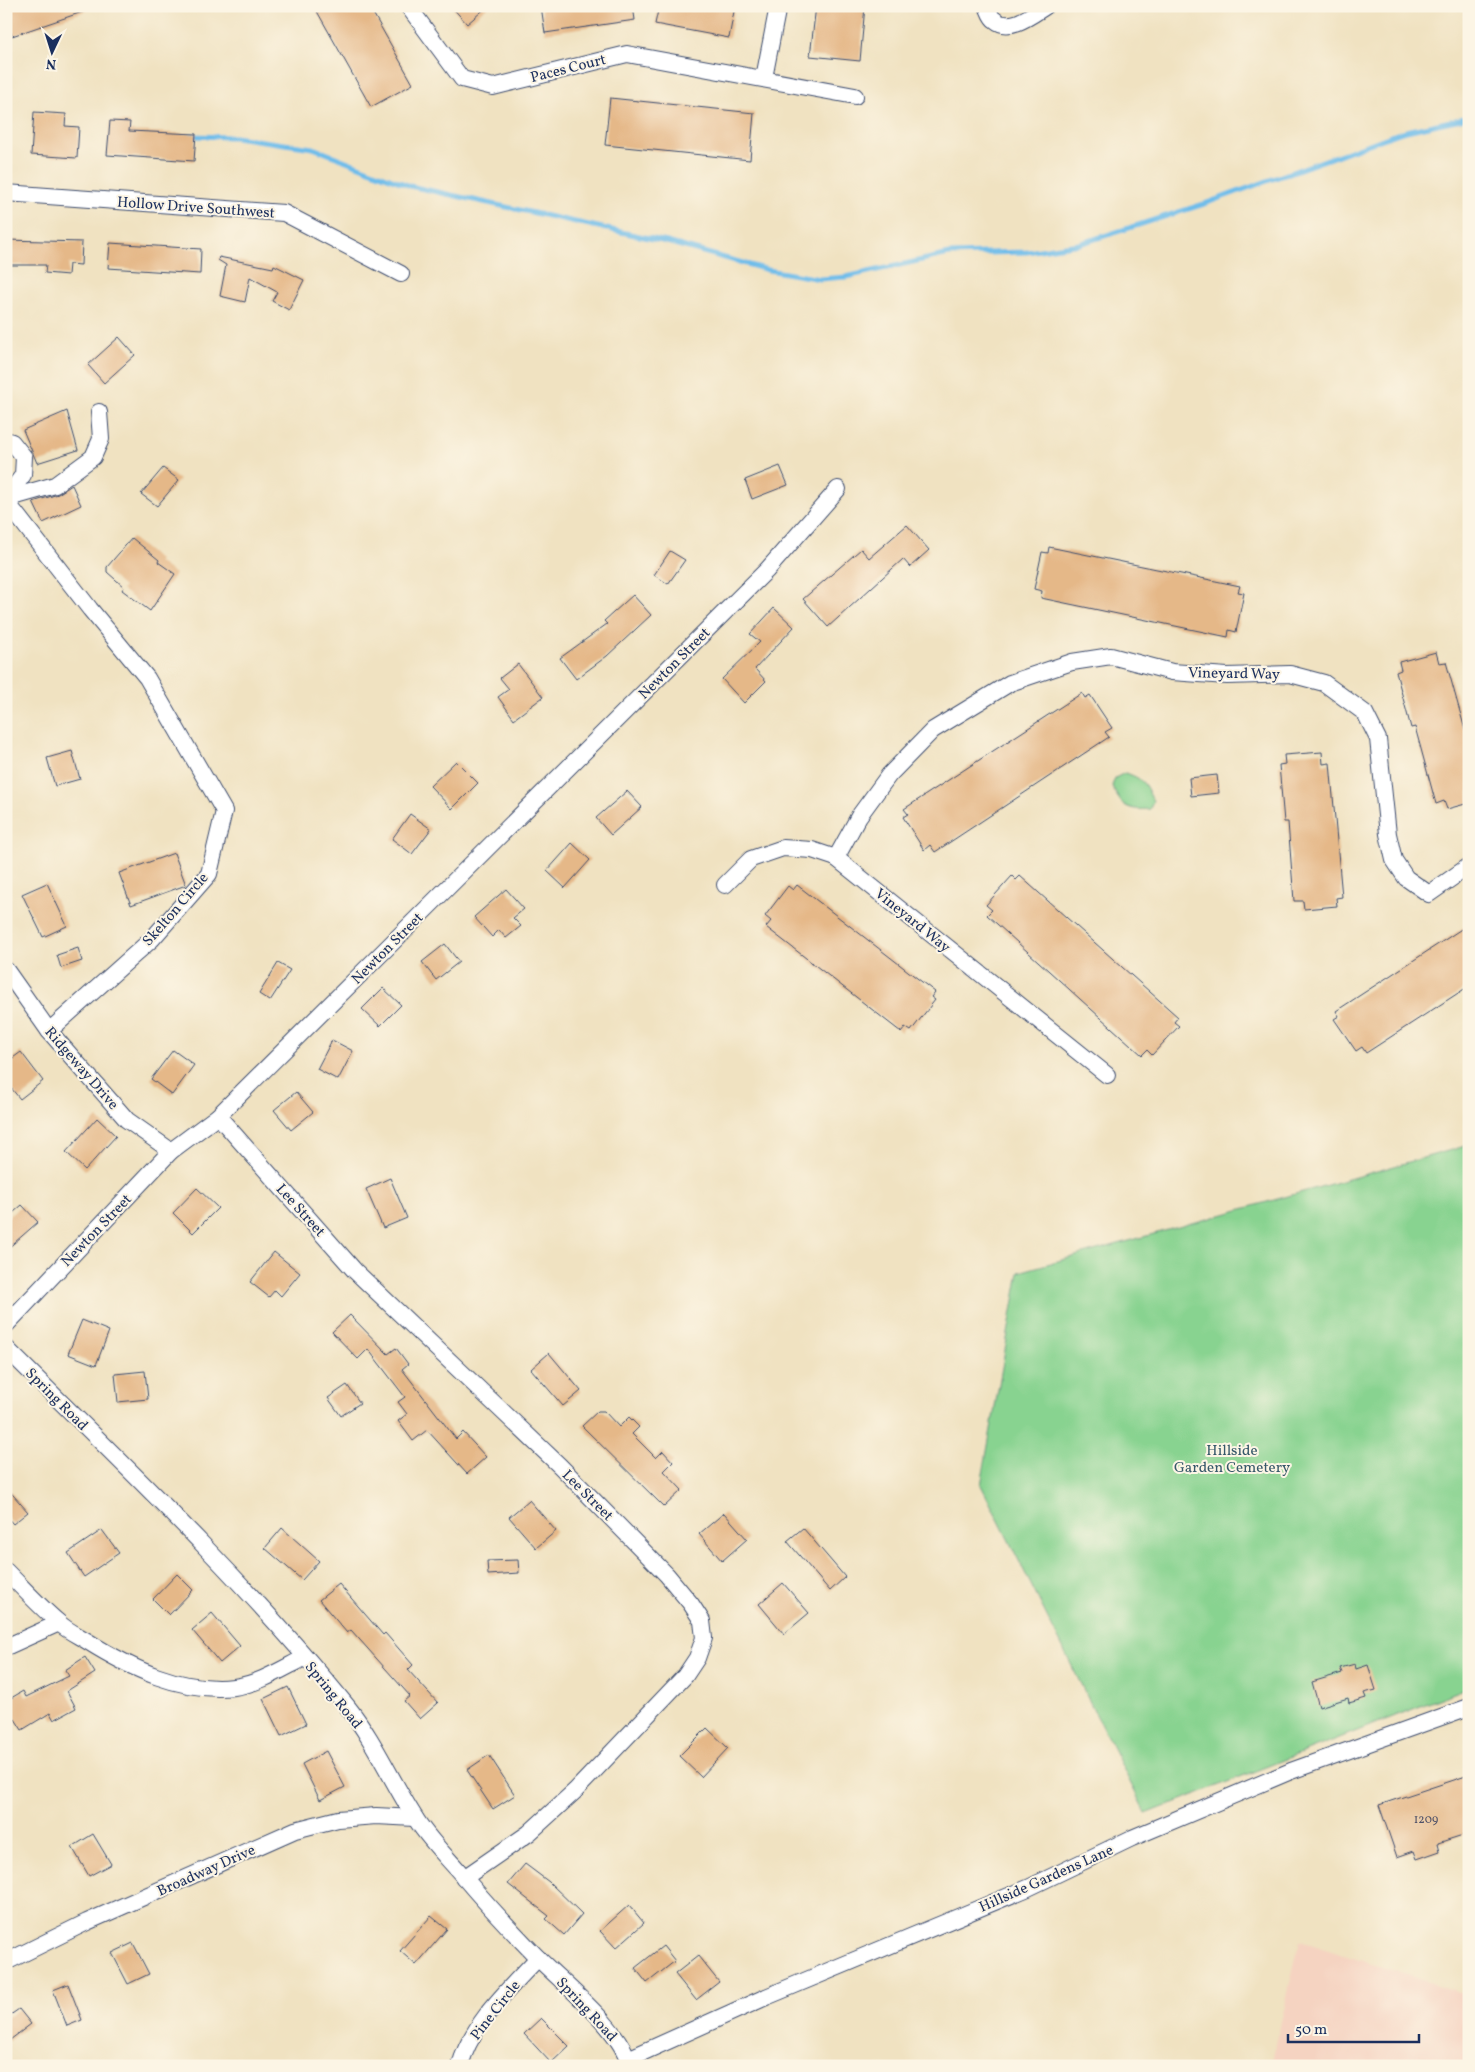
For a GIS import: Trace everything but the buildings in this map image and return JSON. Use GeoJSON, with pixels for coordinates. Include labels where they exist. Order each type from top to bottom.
{"type":"FeatureCollection","features":[{"type":"Feature","properties":{"kind":"street","name":"Paces Court"},"geometry":{"type":"LineString","coordinates":[[408,6],[462,79],[493,87],[627,54],[855,96]]}},
{"type":"Feature","properties":{"kind":"street"},"geometry":{"type":"LineString","coordinates":[[764,78],[778,6]]}},
{"type":"Feature","properties":{"kind":"street"},"geometry":{"type":"LineString","coordinates":[[987,6],[994,20],[1005,25],[1022,21],[1046,6]]}},
{"type":"Feature","properties":{"kind":"street","name":"Hollow Drive Southwest"},"geometry":{"type":"LineString","coordinates":[[6,193],[284,214],[401,274]]}},
{"type":"Feature","properties":{"kind":"street"},"geometry":{"type":"LineString","coordinates":[[6,499],[55,484],[93,457],[101,439],[99,412]]}},
{"type":"Feature","properties":{"kind":"street"},"geometry":{"type":"LineString","coordinates":[[6,440],[12,442],[24,457],[23,475],[6,499]]}},
{"type":"Feature","properties":{"kind":"street","name":"Newton Street"},"geometry":{"type":"LineString","coordinates":[[6,1325],[171,1151],[218,1116],[766,570],[838,489]]}},
{"type":"Feature","properties":{"kind":"street","name":"Skelton Circle"},"geometry":{"type":"LineString","coordinates":[[6,499],[90,610],[147,678],[224,811],[209,874],[152,940],[49,1031]]}},
{"type":"Feature","properties":{"kind":"street","name":"Vineyard Way"},"geometry":{"type":"LineString","coordinates":[[836,858],[859,816],[889,775],[933,730],[1010,682],[1072,662],[1111,656],[1172,672],[1226,676],[1290,674],[1324,683],[1365,713],[1378,739],[1388,834],[1394,860],[1406,878],[1429,894],[1469,866]]}},
{"type":"Feature","properties":{"kind":"street","name":"Vineyard Way"},"geometry":{"type":"LineString","coordinates":[[725,884],[752,859],[783,848],[812,850],[836,858],[1107,1075]]}},
{"type":"Feature","properties":{"kind":"street","name":"Ridgeway Drive"},"geometry":{"type":"LineString","coordinates":[[6,970],[49,1031],[127,1120],[171,1151]]}},
{"type":"Feature","properties":{"kind":"street","name":"Lee Street"},"geometry":{"type":"LineString","coordinates":[[218,1116],[355,1271],[560,1466],[667,1575],[691,1604],[702,1621],[704,1638],[697,1658],[685,1676],[575,1792],[528,1833],[464,1878]]}},
{"type":"Feature","properties":{"kind":"street","name":"Spring Road"},"geometry":{"type":"LineString","coordinates":[[6,1348],[219,1561],[348,1708],[380,1756],[415,1818],[464,1878],[538,1958],[578,1995],[614,2036],[629,2062]]}},
{"type":"Feature","properties":{"kind":"street"},"geometry":{"type":"LineString","coordinates":[[6,1571],[59,1623],[115,1658],[157,1677],[183,1684],[212,1688],[235,1687],[277,1672],[304,1658]]}},
{"type":"Feature","properties":{"kind":"street"},"geometry":{"type":"LineString","coordinates":[[6,1647],[59,1623]]}},
{"type":"Feature","properties":{"kind":"street","name":"Hillside Gardens Lane"},"geometry":{"type":"LineString","coordinates":[[629,2062],[766,1997],[1028,1888],[1132,1838],[1291,1771],[1469,1707]]}},
{"type":"Feature","properties":{"kind":"street","name":"Broadway Drive"},"geometry":{"type":"LineString","coordinates":[[6,1962],[87,1922],[295,1830],[338,1819],[376,1816],[415,1818]]}},
{"type":"Feature","properties":{"kind":"street","name":"Pine Circle"},"geometry":{"type":"LineString","coordinates":[[460,2066],[462,2056],[478,2028],[538,1958]]}},
{"type":"Feature","properties":{"kind":"shaded area"},"geometry":{"type":"Polygon","coordinates":[[[1300,1941],[1469,1995],[1469,2066],[1271,2066],[1300,1941]]]}},
{"type":"Feature","properties":{"kind":"green space"},"geometry":{"type":"Polygon","coordinates":[[[1125,773],[1136,777],[1145,786],[1153,801],[1150,809],[1130,808],[1118,798],[1112,786],[1115,778],[1125,773]]]}},
{"type":"Feature","properties":{"kind":"green space","name":"Hillside Garden Cemetery"},"geometry":{"type":"Polygon","coordinates":[[[1469,1145],[1469,1687],[1146,1814],[981,1485],[1019,1272],[1469,1145]]]}},
{"type":"Feature","properties":{"kind":"waterway"},"geometry":{"type":"LineString","coordinates":[[191,136],[235,137],[313,148],[410,186],[667,242],[768,270],[820,279],[846,277],[949,254],[1027,252],[1079,244],[1204,204],[1402,132],[1469,117]]}}]}
